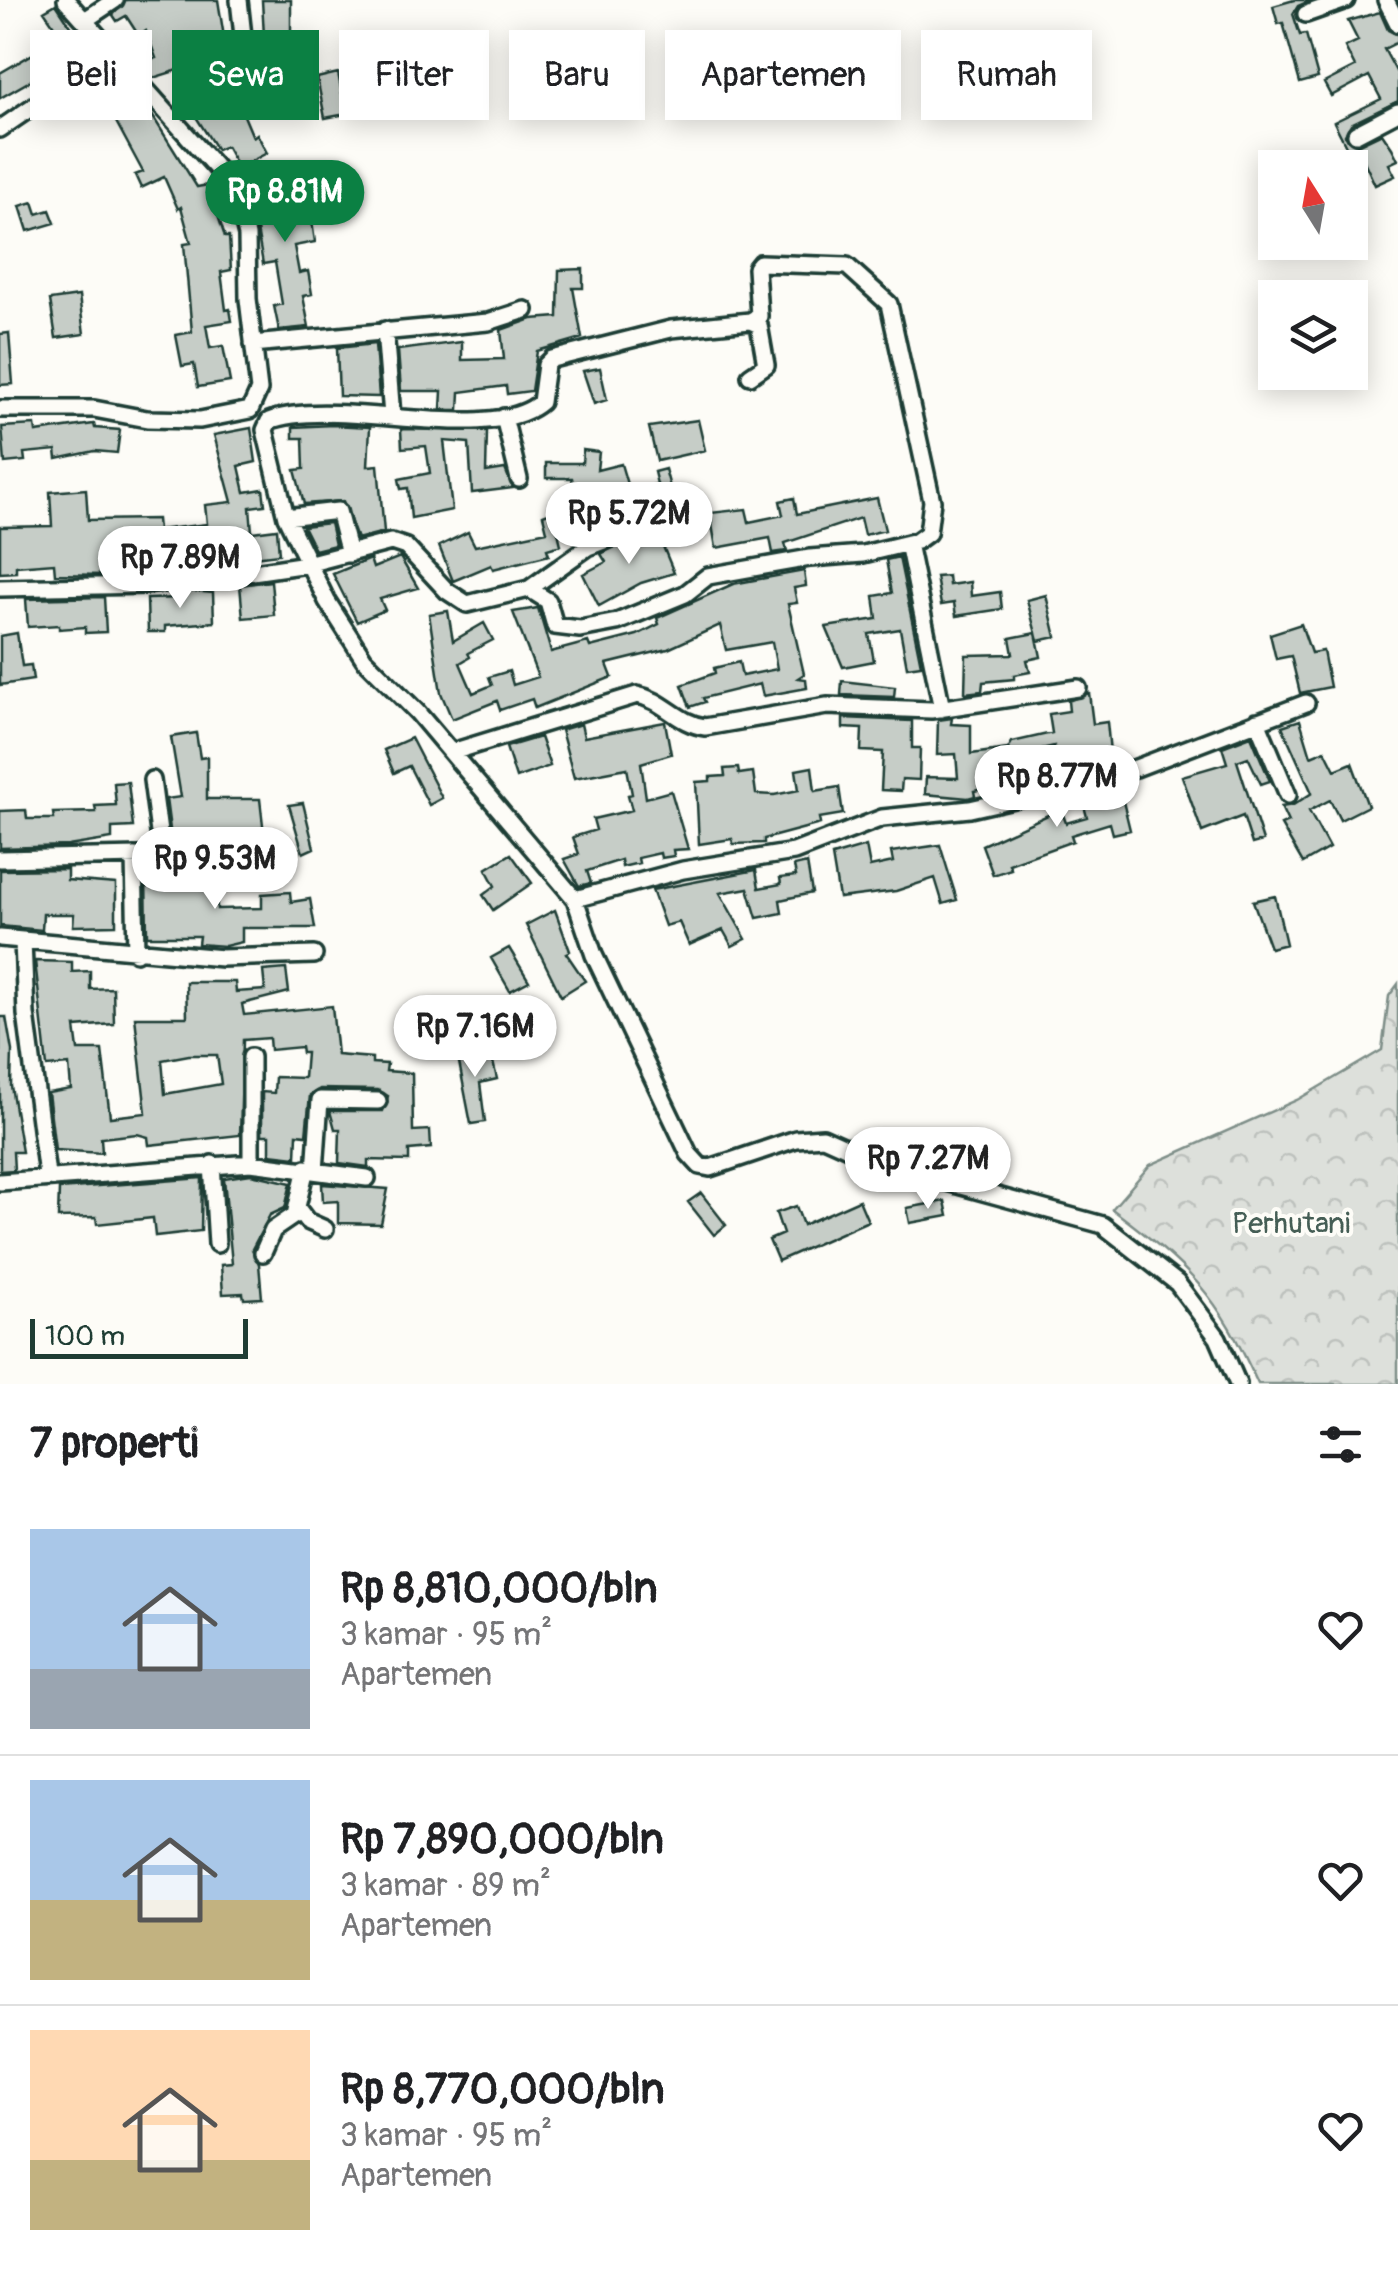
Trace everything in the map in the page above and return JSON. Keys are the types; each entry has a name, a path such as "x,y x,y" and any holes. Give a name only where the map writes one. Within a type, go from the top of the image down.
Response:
{"street":[{"path":"66,0 94,30"},
{"path":"84,20 115,0"},
{"path":"239,0 242,30"},
{"path":"1306,14 1346,0"},
{"path":"1386,0 1398,24"},
{"path":"0,409 94,409 147,419 200,420 236,414 257,404 248,236 236,190 152,94"},
{"path":"0,129 30,108"},
{"path":"1356,134 1398,112"},
{"path":"529,588 548,600 556,626 580,630 646,613 685,594 708,576 908,543 928,533 932,502 889,304 847,266 760,263 756,268 759,316 750,321 672,329 552,359 546,366 541,402 504,417 269,421 265,430 286,517 307,564 364,659 452,752 575,899 622,1017 689,1154 700,1166 710,1168 796,1139 823,1137 888,1166 1103,1225 1177,1283 1218,1338 1238,1384"},
{"path":"254,344 488,322 525,310"},
{"path":"750,321 758,325 766,365 750,376"},
{"path":"385,330 392,416"},
{"path":"504,417 519,479"},
{"path":"608,496 616,521 615,537"},
{"path":"286,517 338,510 349,554"},
{"path":"0,588 145,586 307,564 391,542 402,544 447,591 467,604 499,600 529,588 588,547 615,537 638,520 668,511"},
{"path":"908,543 942,709"},
{"path":"452,752 637,695 663,705 688,725 705,727 827,706 942,709 1078,688"},
{"path":"575,899 683,870 794,852 882,818 970,809 1080,784 1136,768 1306,704"},
{"path":"1257,721 1288,795"},
{"path":"152,780 162,855"},
{"path":"0,859 275,853"},
{"path":"134,856 136,953"},
{"path":"0,938 222,958 314,955"},
{"path":"24,942 26,1014 47,1176"},
{"path":"251,1058 251,1162"},
{"path":"263,1252 273,1230 298,1209 310,1170 320,1100 378,1101"},
{"path":"0,1182 251,1162 367,1178"},
{"path":"212,1164 217,1244"},
{"path":"298,1209 306,1221 325,1229"}],"green space":[{"name":"Perhutani","path":"1398,984 1398,1384 1258,1384 1229,1327 1199,1285 1162,1248 1112,1209 1150,1165 1297,1100 1382,1050 1389,996"}],"building":[{"path":"126,0 218,0 223,30 172,30 172,72 153,78 152,59 156,58 152,30 135,30 126,16 117,21 113,15"},
{"path":"262,0 291,0 291,30 264,30"},
{"path":"1312,0 1298,6 1293,14 1300,35 1306,34 1318,78 1300,83 1283,23 1278,24 1273,6"},
{"path":"56,4 73,30 57,30 44,11"},
{"path":"1380,12 1388,30 1398,35 1398,42 1384,49 1398,75 1398,101 1351,124 1345,135 1357,145 1382,133 1392,148 1398,160 1389,164 1395,176 1375,185 1368,170 1368,150 1342,150 1347,148 1334,122 1381,99 1369,76 1331,96 1324,83 1355,67 1345,47 1358,41 1348,21"},
{"path":"30,56 30,81 0,98 0,73"},
{"path":"338,73 339,115 325,118 319,78"},
{"path":"152,115 197,187 208,185 225,237 229,237 231,270 221,272 226,310 230,309 232,321 206,325 210,348 223,346 230,382 198,387 194,364 182,366 176,335 192,332 184,244 191,243 181,207 178,209 164,177 141,188 135,175 143,172 115,120 152,120"},
{"path":"198,120 246,120 253,137 257,134 267,153 238,168 226,146 217,150"},
{"path":"284,172 288,196 308,194 315,242 294,246 299,273 308,271 312,294 303,296 309,327 279,330 274,306 282,304 275,262 263,264 253,207 260,206 255,177"},
{"path":"33,202 37,214 50,210 55,223 28,231 20,206"},
{"path":"583,269 583,288 573,288 582,338 537,351 531,391 507,394 506,386 460,392 459,410 450,410 441,409 442,391 401,391 398,350 462,342 462,360 504,359 501,330 532,319 558,317 559,270"},
{"path":"79,296 84,334 56,338 50,300"},
{"path":"9,333 13,384 0,385 0,334"},
{"path":"375,344 379,397 339,396 337,348"},
{"path":"600,368 607,400 594,404 583,371"},
{"path":"698,420 705,450 657,461 649,427"},
{"path":"94,424 95,428 120,430 117,453 95,451 57,459 56,450 24,453 25,461 5,463 2,427 35,425 36,432"},
{"path":"293,427 370,427 368,466 378,465 384,532 357,539 343,501 304,504 295,470 304,469 303,438 293,438"},
{"path":"251,428 256,462 239,466 245,492 263,489 265,505 250,507 252,532 277,529 279,554 212,562 211,556 138,564 138,557 112,559 113,571 103,575 55,574 54,563 16,566 16,572 0,573 0,527 52,526 50,492 86,489 88,520 157,519 158,530 207,524 205,505 232,502 214,435"},
{"path":"401,429 487,431 486,472 505,469 513,488 472,493 469,443 444,441 452,510 411,518 408,488 401,489 399,479 430,473 426,446 402,448"},
{"path":"583,450 599,452 597,470 621,464 629,491 657,484 654,472 665,469 673,498 622,513 616,489 604,485 596,497 602,528 558,532 561,545 547,549 549,555 493,569 491,565 453,581 439,546 468,532 475,546 547,531 543,515 577,502 572,478 546,478 546,463 582,463"},
{"path":"794,498 797,514 877,498 885,530 864,535 860,518 785,543 787,551 773,553 770,538 716,548 710,513 746,509 749,522 783,515 780,501"},
{"path":"330,523 335,545 315,550 303,526"},
{"path":"655,527 674,573 641,583 599,606 583,574 606,562 601,554"},
{"path":"400,557 418,588 380,599 385,610 357,622 333,574 370,559 373,568"},
{"path":"899,557 921,665 907,667 900,629 869,634 874,661 843,667 826,627 877,619 874,596 892,593 886,560"},
{"path":"804,571 806,586 794,588 797,603 788,604 804,674 798,678 806,679 807,688 763,696 760,684 703,698 705,702 690,707 682,685 715,673 714,668 739,662 742,676 777,669 772,642 726,650 720,625 668,649 607,664 612,677 535,708 532,699 500,710 497,701 452,719 441,693 429,614 448,611 453,641 484,623 493,640 468,653 470,657 460,663 473,693 492,685 489,677 509,671 513,685 538,677 513,612 538,608 551,652 588,642 590,647 637,635 659,624 657,618 733,584"},
{"path":"948,576 949,585 970,582 971,596 1000,592 1002,609 956,616 954,603 941,605 936,577"},
{"path":"271,581 274,615 243,618 240,585"},
{"path":"181,592 213,593 214,622 165,626 165,632 148,632 147,599 181,598"},
{"path":"1046,595 1056,637 1038,641 1027,600"},
{"path":"104,597 106,632 85,633 85,627 59,629 59,625 28,627 26,599"},
{"path":"1301,624 1311,653 1323,651 1330,687 1300,693 1291,656 1276,659 1270,634"},
{"path":"17,633 22,666 31,665 33,680 0,685 0,636"},
{"path":"1036,633 1041,657 1027,660 1030,672 1014,675 1014,679 983,682 982,691 965,693 966,655 1013,654 1010,638"},
{"path":"842,681 895,687 894,697 841,695"},
{"path":"1089,693 1093,724 1107,722 1111,762 1072,766 1073,774 1057,776 1054,746 1021,754 1027,780 974,791 975,796 968,798 925,794 926,777 958,778 956,754 937,755 938,720 952,718 951,724 971,725 971,754 1008,749 1012,742 1052,733 1049,714 1069,711 1068,701"},
{"path":"843,718 912,721 912,748 920,748 919,780 902,779 901,791 881,790 883,752 861,751 862,729 843,728"},
{"path":"1300,720 1311,756 1325,750 1335,770 1352,763 1368,806 1340,820 1330,800 1309,811 1329,848 1303,863 1281,825 1288,822 1281,807 1293,805 1312,793 1282,726"},
{"path":"665,722 671,754 641,763 646,798 671,791 688,849 673,850 674,856 661,858 660,853 638,858 639,863 622,867 621,860 587,871 591,883 579,886 564,859 579,854 573,837 596,830 593,819 632,810 628,795 632,794 627,768 574,778 561,730 581,724 584,737"},
{"path":"196,733 200,758 207,757 207,799 260,799 264,834 238,838 238,843 214,843 213,838 190,841 189,834 171,837 166,799 181,797 171,737"},
{"path":"1251,736 1270,781 1261,784 1248,757 1237,761 1263,841 1252,844 1243,816 1202,832 1182,776 1227,763 1222,747"},
{"path":"540,737 550,766 516,778 506,747"},
{"path":"411,738 442,798 429,805 409,766 394,773 384,750"},
{"path":"812,767 815,791 839,787 843,814 819,818 820,824 764,839 764,843 733,844 732,839 699,844 696,782 725,776 724,769 738,768 739,774 753,772 756,794 774,795 799,790 796,770"},
{"path":"128,782 133,827 112,828 112,839 68,846 0,848 0,811 26,810 27,819 54,819 53,813 96,812 95,806 116,805 114,783"},
{"path":"1119,785 1130,830 1113,834 1110,823 1071,835 1073,841 1009,864 1011,869 993,875 982,845 1061,809 1066,823 1087,817 1081,795"},
{"path":"303,803 314,848 303,853 289,805"},
{"path":"940,845 957,900 943,904 935,878 896,891 839,898 832,856 866,846 870,867 893,862 891,852"},
{"path":"511,854 532,883 493,910 483,895 495,886 486,869"},
{"path":"807,863 812,893 780,900 782,913 757,918 748,888 720,893 746,939 732,946 723,930 689,945 679,922 665,926 652,890 756,870 759,888 781,884 780,878 796,876 794,866"},
{"path":"67,869 67,880 116,884 116,925 73,926 74,914 43,914 42,930 0,926 0,870"},
{"path":"146,873 162,873 162,879 216,881 217,909 262,908 262,894 290,892 291,902 310,899 315,928 242,928 242,942 225,946 198,944 199,936 147,936"},
{"path":"1275,896 1286,944 1270,948 1253,901"},
{"path":"555,910 570,951 566,953 585,981 561,996 526,925"},
{"path":"509,948 529,981 510,991 491,958"},
{"path":"35,961 72,962 72,972 90,971 90,989 113,988 114,1024 75,1027 78,1050 102,1050 110,1117 146,1113 135,1017 187,1017 186,982 235,982 236,992 265,990 263,971 286,969 289,992 242,1004 244,1015 332,1006 337,1055 372,1058 372,1063 387,1064 386,1071 412,1073 413,1131 430,1130 431,1148 409,1150 409,1161 368,1160 368,1167 339,1163 340,1129 335,1129 330,1111 383,1111 388,1096 378,1090 320,1089 310,1095 306,1135 297,1134 296,1157 270,1154 270,1135 262,1135 262,1092 274,1093 275,1077 304,1078 306,1053 302,1053 301,1047 270,1050 269,1038 243,1040 240,1135 149,1145 148,1137 137,1134 101,1138 102,1153 55,1150 48,1093 71,1089 69,1065 47,1067","holes":["217,1055 221,1084 165,1094 162,1060"]},
{"path":"0,1017 6,1017 12,1051 11,1086 22,1152 13,1152 14,1170 0,1171"},
{"path":"472,1046 473,1058 491,1053 497,1079 480,1083 485,1122 471,1124 456,1047"},
{"path":"251,1174 291,1183 285,1208 270,1215 252,1249 259,1264 262,1298 244,1299 243,1293 223,1294 221,1265 232,1264 224,1178"},
{"path":"202,1178 201,1231 155,1236 153,1218 97,1224 96,1217 58,1218 59,1189"},
{"path":"322,1184 388,1189 381,1224 338,1223 338,1201 323,1202"},
{"path":"701,1193 726,1225 714,1235 688,1202"},
{"path":"859,1200 868,1221 778,1261 769,1240 783,1234 776,1213 796,1206 803,1225"},
{"path":"945,1201 948,1216 910,1223 907,1208"}]}
